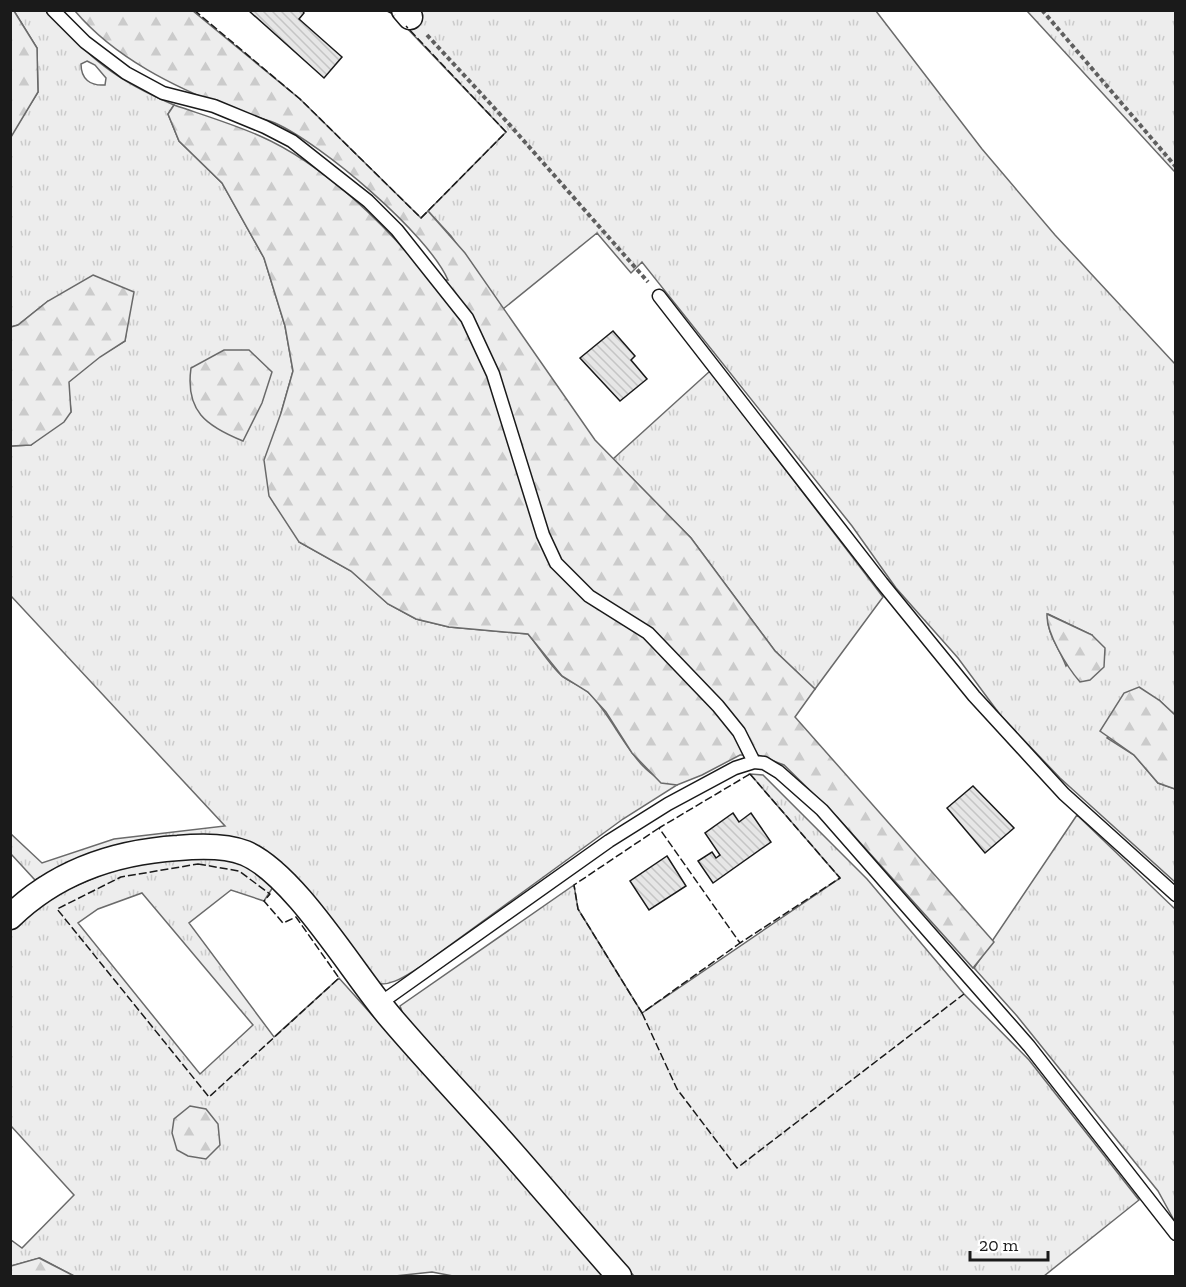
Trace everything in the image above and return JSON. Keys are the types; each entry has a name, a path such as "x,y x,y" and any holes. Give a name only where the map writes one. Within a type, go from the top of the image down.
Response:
{"street":[{"path":"10,917 32,896 63,878 118,856 187,847 231,849 255,858 276,875 318,922 379,1004 619,1276"}],"lane":[{"path":"53,10 105,60 133,77 163,93 214,106 292,141 360,195 397,230 467,318 493,374 543,535 556,563 589,596 648,633 718,706 739,732 754,762"},
{"path":"659,296 882,583 974,696 1052,782 1176,896"},
{"path":"379,1004 609,841 735,768 754,762 764,763 779,772 822,810 1029,1046 1176,1234"}],"path":[{"path":"1042,10 1176,166"},
{"path":"407,14 509,124 659,296"}],"green space":[{"path":"411,10 876,11 982,149 1055,235 1175,364 1175,715 1159,700 1107,738 1134,755 1158,783 1175,789 1175,882 1060,778 1001,716 958,658 896,588 852,526 642,262 631,273 597,233 503,309 451,236 428,211 506,132 404,25","holes":["1048,614 1092,635 1066,666 1051,633"]},
{"path":"10,11 14,11 37,48 38,92 11,137"},
{"path":"14,11 47,11 90,55 104,66 135,86 174,105 168,114 179,141 222,183 264,258 285,326 293,371 281,413 299,542 351,571 388,604 416,619 449,627 528,634 558,673 590,694 638,761 662,781 677,785 623,819 420,967 393,982 375,983 220,838 49,873 35,880 11,854 11,834 42,863 114,839 225,826 11,596 11,446 31,445 71,412 68,382 100,356 125,341 127,326 48,301 18,325 11,327 10,137 38,92 37,48","holes":["87,61 95,65 106,78 105,85 91,83 85,78 81,64"]},
{"path":"75,11 193,11 300,99 421,218 428,211 465,253 595,440 691,538 775,651 815,689 795,717 994,942 973,968 838,818 784,765 758,755 740,755 677,785 661,783 632,753 606,712 588,692 562,676 528,634 449,627 416,619 388,604 351,571 299,542 269,496 264,460 293,371 285,326 264,258 222,183 179,141 168,114 174,105 260,136 284,148 308,163 353,198 413,259 430,280 448,280 437,261 397,216 372,192 319,150 275,123 236,111 167,81 108,43"},
{"path":"1027,11 1175,11 1175,172 1173,170"},
{"path":"93,275 134,292 125,341 100,357 69,382 71,412 64,422 31,445 11,446 11,327 18,325 48,301"},
{"path":"224,350 249,350 272,372 262,403 243,441 209,423 195,406 191,395 191,368"},
{"path":"710,371 883,597 815,689 775,651 691,538 613,459"},
{"path":"1047,614 1092,635 1105,648 1104,667 1090,680 1080,682 1069,668 1050,631"},
{"path":"1139,687 1159,700 1175,715 1175,789 1158,783 1134,755 1100,731 1124,693"},
{"path":"750,774 763,775 867,879 964,994 1029,1060 1139,1200 1044,1276 634,1276 404,1017 400,1006 574,885 578,909 642,1013 840,878"},
{"path":"1077,815 1175,909 1175,1222 1158,1191 1017,1016 974,968"},
{"path":"157,858 229,858 253,867 275,884 264,901 231,890 189,923 274,1037 339,978 605,1276 453,1276 432,1272 395,1276 74,1276 40,1258 11,1266 11,1240 22,1248 74,1195 11,1126 10,931 47,898 125,865","holes":["142,893 253,1025 200,1074 78,923 98,909"]},
{"path":"190,1106 206,1109 218,1124 220,1145 206,1159 188,1156 177,1150 172,1133 174,1119"},
{"path":"39,1258 74,1276 11,1276 11,1266"}],"building":[{"path":"248,10 302,10 304,13 299,19 342,57 324,78"},
{"path":"613,331 635,356 631,360 647,379 620,401 580,358"},
{"path":"973,786 1014,828 985,853 947,808"},
{"path":"733,813 739,822 751,813 771,842 713,883 698,861 712,852 716,858 720,855 705,833"},
{"path":"667,856 686,886 649,910 630,881"}],"fence":[{"path":"194,10 300,99 421,218 506,132 406,26"},
{"path":"385,10 395,15"},
{"path":"750,774 840,878 740,943 659,828 750,774"},
{"path":"659,828 574,885 578,909 642,1013 740,943"},
{"path":"198,864 239,871 270,894 264,901 283,923 296,917 339,978 209,1097 57,909 121,877 198,864"},
{"path":"642,1013 677,1089 737,1168 964,994"}]}
